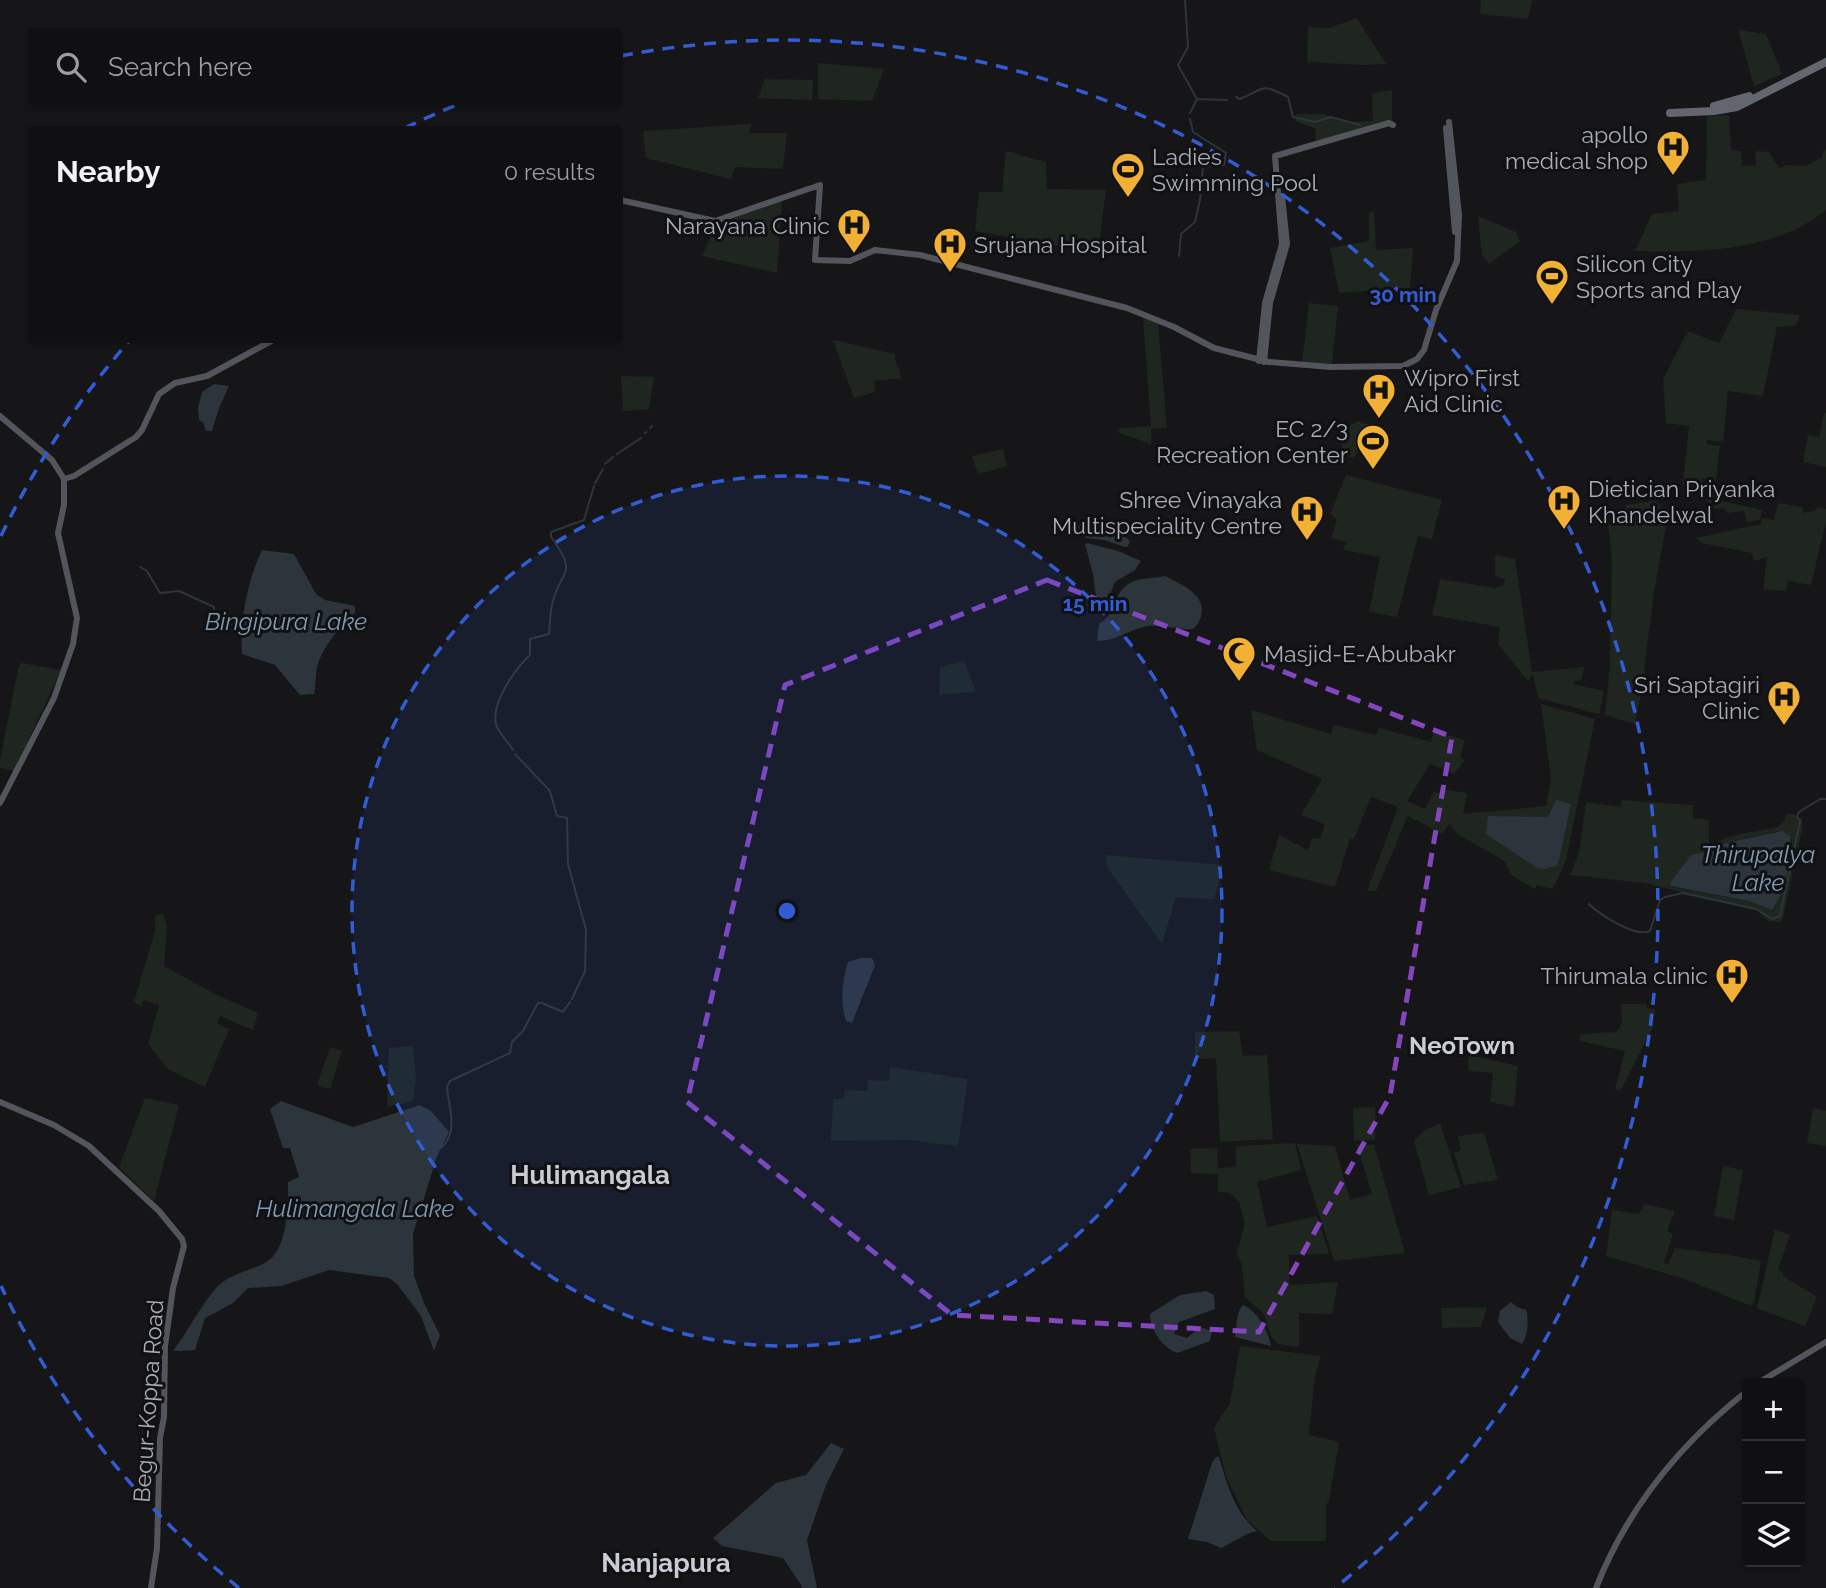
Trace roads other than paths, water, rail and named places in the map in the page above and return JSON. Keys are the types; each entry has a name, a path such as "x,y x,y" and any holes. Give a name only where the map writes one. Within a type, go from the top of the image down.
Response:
{"highway":[{"path":"1826,61 1737,107 1714,111 1670,112 1713,107 1767,90 1826,61"}],"main road":[{"path":"623,201 715,220 820,185 815,260 850,261 874,250 920,255 1143,313 1216,352 1300,365 1401,366 1417,359 1424,351 1436,310 1441,293 1453,260 1455,216 1447,122 1460,215 1459,244 1457,261 1436,310"},
{"path":"1389,123 1394,125 1278,159 1287,244 1270,304 1261,361 1265,303 1282,244 1275,156 1389,123"},
{"path":"64,479 136,436 142,430 159,394 175,383 183,379 207,376 268,343"},
{"path":"0,416 52,460 64,479 64,505 58,533 77,618 74,644 42,723 0,803"},
{"name":"Begur-Koppa Road","path":"0,1102 54,1125 89,1146 159,1211 183,1240 164,1346 164,1417 160,1438 158,1537 152,1588"},
{"path":"1767,1378 1826,1344"},
{"path":"1771,1378 1826,1344"},
{"path":"1598,1588 1619,1539 1646,1496 1676,1457 1714,1419 1742,1397"}],"water":[{"path":"214,384 229,386 212,431 206,431 203,422 199,420 198,408 202,392"},
{"path":"1104,517 1130,541 1128,546 1086,538 1078,528 1079,525"},
{"path":"1085,544 1118,551 1141,561 1135,570 1115,582 1103,613 1100,614"},
{"name":"Bingipura Lake","path":"262,550 294,554 316,594 325,600 355,606 355,613 323,652 316,670 314,694 300,695 275,665 242,654 246,601"},
{"path":"1165,576 1185,586 1200,602 1201,616 1195,627 1188,629 1149,626 1097,641 1099,624 1109,615 1124,587 1138,580"},
{"path":"1556,800 1571,804 1556,866 1537,868 1486,834 1488,816 1548,817"},
{"name":"Thirupalya Lake","path":"1782,831 1790,836 1790,855 1784,884 1772,910 1749,901 1671,886 1670,883 1691,855 1715,850 1721,844"},
{"path":"872,958 875,965 852,1023 846,1021 844,1014 843,984 848,962"},
{"name":"Hulimangala Lake","path":"281,1101 353,1127 420,1105 431,1111 449,1132 437,1156 413,1234 414,1276 440,1335 434,1351 421,1316 397,1284 389,1278 329,1270 281,1286 248,1288 233,1303 205,1318 195,1350 173,1351 221,1283 265,1263 278,1249 285,1227 288,1182 299,1177 290,1148 283,1148 270,1109"},
{"path":"1206,1291 1214,1295 1215,1309 1179,1322 1174,1334 1187,1338 1200,1327 1212,1331 1210,1341 1177,1353 1162,1342 1155,1332 1150,1314 1180,1295"},
{"path":"1511,1302 1526,1310 1526,1337 1522,1344 1510,1338 1498,1322 1500,1311"},
{"path":"1243,1305 1262,1322 1271,1346 1235,1337 1238,1315"},
{"path":"831,1443 844,1449 826,1485 807,1540 817,1588 803,1588 783,1558 722,1546 713,1538 776,1483 806,1475"},
{"path":"1216,1457 1219,1457 1237,1507 1257,1531 1221,1548 1207,1542 1188,1539"}],"waterway":[{"path":"1185,0 1188,47 1178,65 1197,99 1227,100"},
{"path":"1236,97 1240,99 1268,88 1288,97 1293,117 1315,122 1331,117 1360,125"},
{"path":"1190,113 1197,99"},
{"path":"1179,256 1181,234 1195,222 1203,167 1224,165 1226,153 1193,132 1190,119"},
{"path":"617,454 641,438"},
{"path":"605,464 613,457"},
{"path":"595,483 603,469"},
{"path":"513,750 497,727 496,709 511,678 530,655 530,639 549,634 552,605 566,566 551,532 584,520 594,486"},
{"path":"140,567 147,571 160,593 179,591 214,607 215,619 220,623 242,626"},
{"path":"515,754 550,791 557,816 567,818 568,864 586,930 585,971 572,999"},
{"path":"1589,904 1618,924 1644,932 1650,931 1660,900 1683,893 1756,909 1772,919 1780,916 1800,821 1797,817 1799,812 1820,799 1826,799"},
{"path":"441,1148 447,1142 451,1128 447,1087 450,1081 510,1053 512,1042 523,1031 538,1003 563,1012 570,1002"}],"place":[{"name":"apollo medical shop","path":"1673,177"},
{"name":"Ladies Swimming Pool","path":"1128,199"},
{"name":"Narayana Clinic","path":"854,255"},
{"name":"Srujana Hospital","path":"950,274"},
{"name":"Silicon City Sports and Play","path":"1552,306"},
{"name":"Wipro First Aid Clinic","path":"1379,420"},
{"name":"EC 2/3 Recreation Center","path":"1373,471"},
{"name":"Dietician Priyanka Khandelwal","path":"1564,531"},
{"name":"Shree Vinayaka Multispeciality Centre","path":"1307,542"},
{"name":"Masjid-E-Abubakr","path":"1239,683"},
{"name":"Sri Saptagiri Clinic","path":"1784,727"},
{"name":"Thirumala clinic","path":"1732,1005"}],"district":[{"name":"NeoTown","path":"1462,1045"},
{"name":"Hulimangala","path":"590,1175"},
{"name":"Nanjapura","path":"666,1563"}]}
